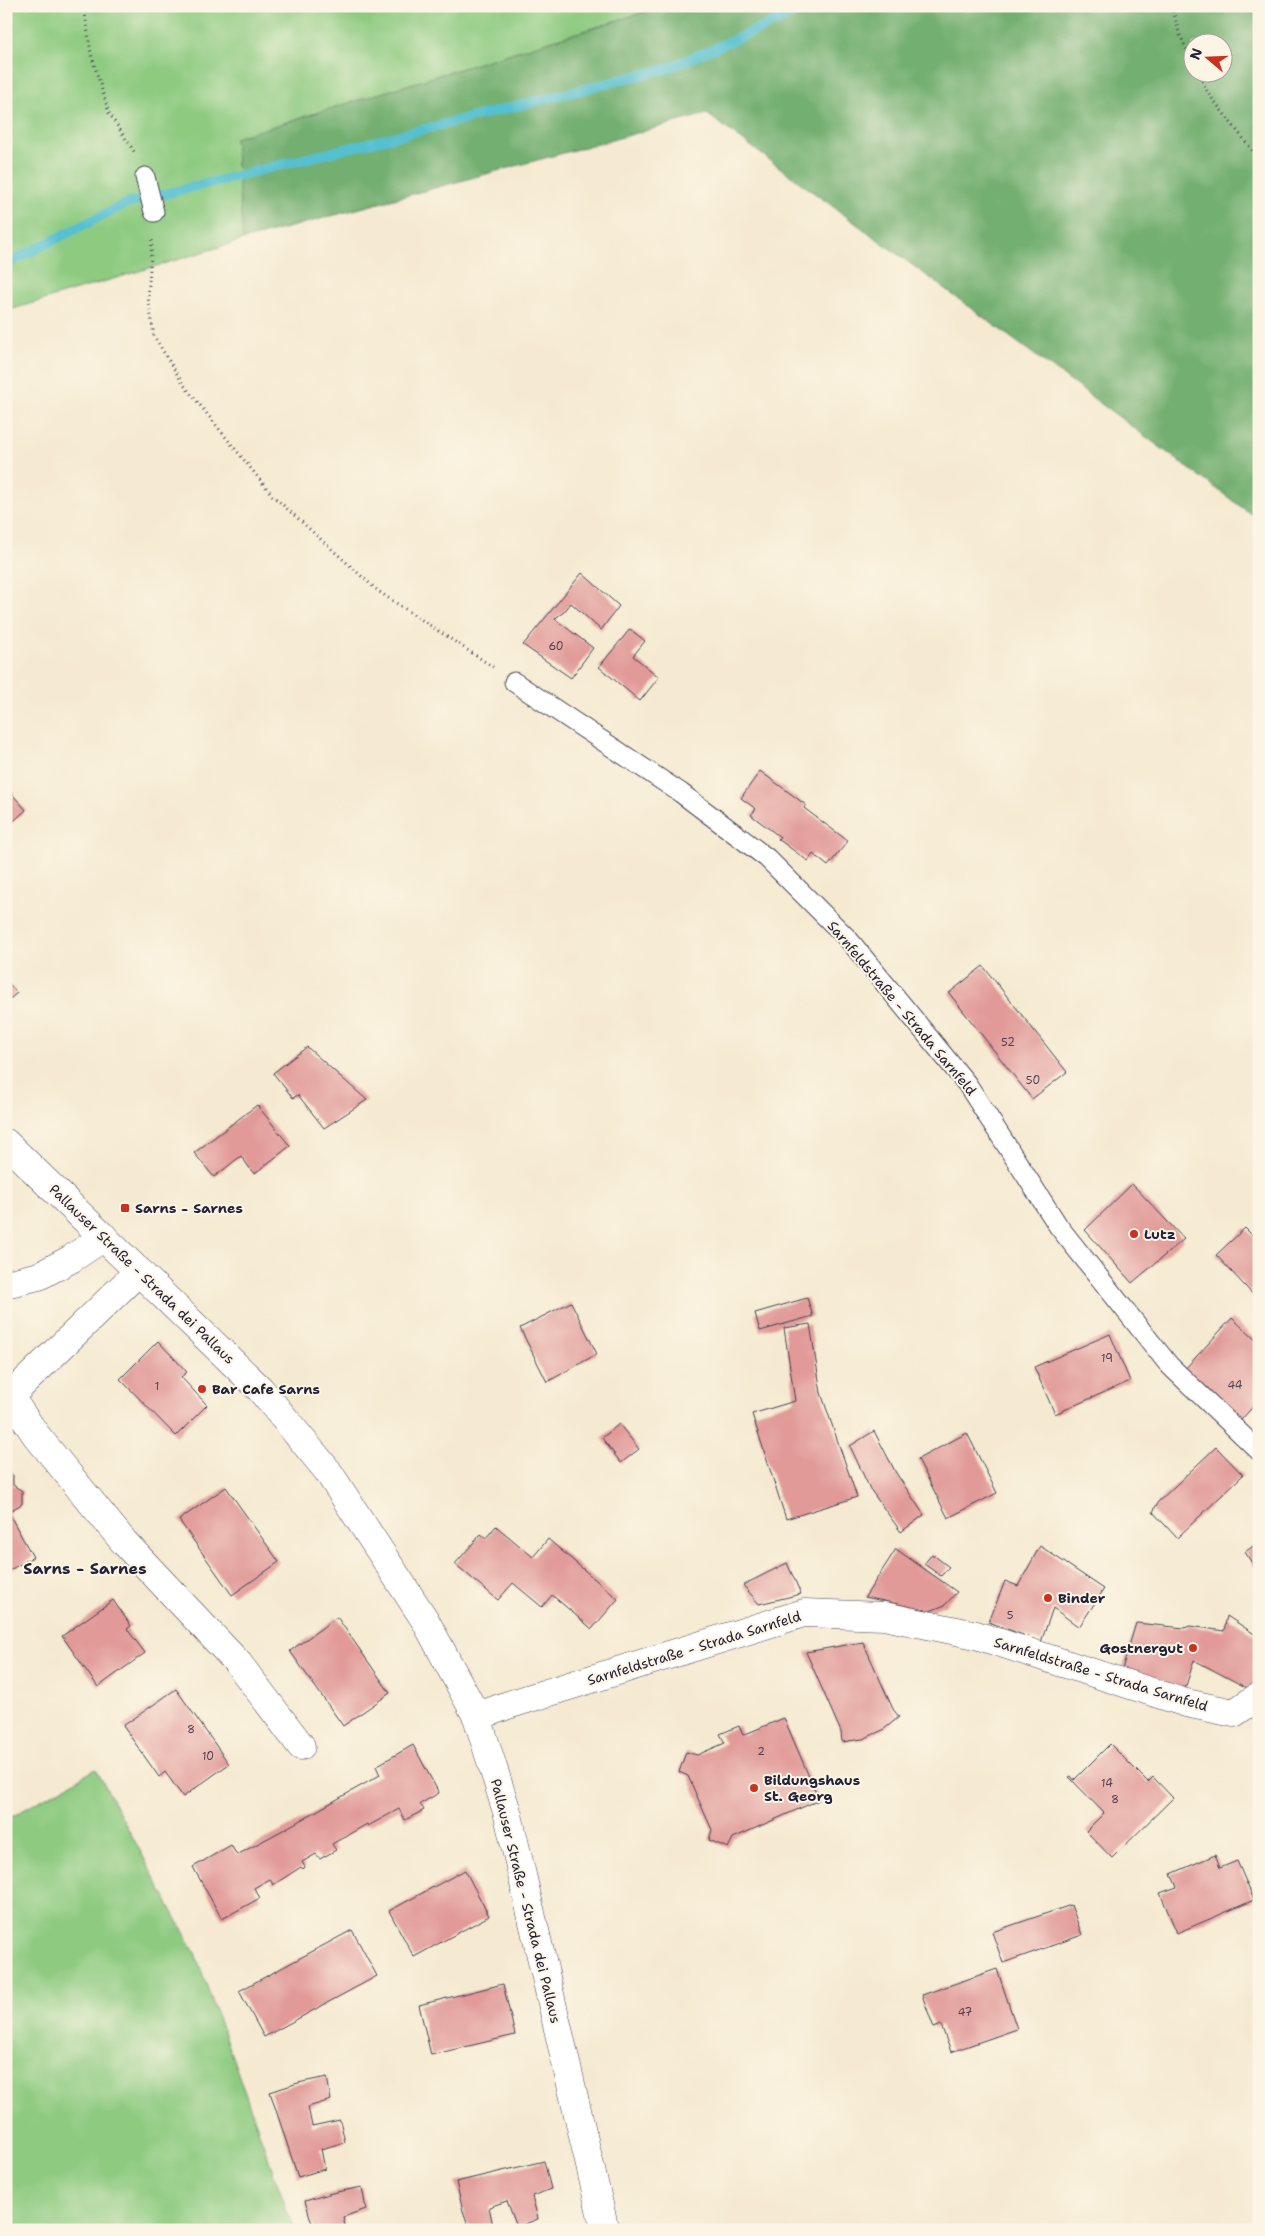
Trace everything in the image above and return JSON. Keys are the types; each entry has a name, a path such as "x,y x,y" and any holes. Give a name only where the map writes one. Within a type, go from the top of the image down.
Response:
{"street":[{"name":"Pallauser Straße - Strada dei Pallaus","path":"6,1143 260,1388 326,1470 425,1620 477,1717 508,1815 605,2230"},
{"path":"6,1284 39,1276 71,1259 104,1237"},
{"path":"139,1271 8,1399 124,1542 238,1662 301,1746"},
{"name":"Sarnfeldstraße - Strada Sarnfeld","path":"477,1717 505,1706 804,1613 884,1616 976,1635 1186,1703 1234,1713 1259,1696"}],"lane":[{"path":"145,177 154,212"},
{"name":"Sarnfeldstraße - Strada Sarnfeld","path":"514,682 681,793 767,858 849,940 967,1084 1060,1227 1169,1365 1259,1450"}],"path":[{"path":"84,6 91,54 109,113 138,158 145,177"},
{"path":"1172,6 1182,39"},
{"path":"1203,82 1208,93 1259,160"},
{"path":"154,212 148,297 154,336 183,384 273,496 371,585 514,682"}],"green space":[{"path":"6,6 664,6 235,138 243,240 6,311"},
{"path":"664,6 1259,6 1259,520 707,114 243,240 235,138"},
{"path":"96,1769 195,1953 294,2230 6,2230 6,1820"}],"building":[{"path":"582,573 619,606 601,630 571,603 555,619 593,648 571,678 523,645"},
{"path":"630,629 645,641 633,656 659,677 640,701 599,667"},
{"path":"760,771 806,805 804,808 848,841 828,866 813,854 808,861 778,839 780,837 751,815 756,809 741,798"},
{"path":"6,787 26,810 6,828"},
{"path":"983,966 1067,1072 1032,1099 949,993"},
{"path":"6,981 17,993 6,1002"},
{"path":"307,1047 367,1100 324,1128 298,1095 293,1098 273,1073"},
{"path":"257,1105 290,1146 254,1174 241,1156 214,1177 194,1153"},
{"name":"Lutz","path":"1132,1184 1184,1239 1132,1283 1085,1230"},
{"path":"1245,1228 1259,1242 1259,1301 1216,1255"},
{"path":"807,1298 813,1316 760,1331 755,1313"},
{"path":"571,1302 597,1354 547,1382 520,1328"},
{"path":"1232,1318 1259,1343 1259,1400 1240,1421 1184,1370"},
{"path":"810,1324 821,1393 857,1497 786,1519 752,1414 795,1401 784,1328"},
{"path":"1110,1334 1130,1381 1055,1414 1034,1367"},
{"path":"158,1341 187,1372 181,1377 207,1405 176,1436 120,1379"},
{"path":"619,1424 639,1449 621,1463 602,1438"},
{"path":"874,1431 896,1473 924,1515 901,1532 870,1489 850,1446"},
{"path":"967,1433 997,1493 948,1518 918,1459"},
{"path":"1216,1447 1243,1475 1177,1538 1153,1512 1158,1502"},
{"path":"6,1470 13,1475 13,1485 22,1491 22,1504 8,1512 33,1557 6,1572"},
{"path":"226,1487 279,1562 232,1595 179,1520"},
{"path":"496,1526 533,1557 548,1539 618,1599 592,1629 552,1595 542,1607 513,1583 498,1600 455,1564 481,1534 486,1538"},
{"path":"1259,1542 1259,1574 1245,1552"},
{"name":"Binder","path":"1040,1546 1104,1589 1079,1627 1053,1608 1041,1642 989,1622 1005,1581 1018,1586"},
{"path":"896,1549 957,1592 945,1605 930,1611 865,1597"},
{"path":"932,1554 949,1567 941,1576 924,1564"},
{"path":"787,1563 801,1594 759,1604 743,1585"},
{"path":"113,1600 131,1626 127,1629 145,1653 98,1687 62,1636"},
{"name":"Gostnergut","path":"1227,1616 1259,1637 1259,1676 1253,1691 1194,1660 1185,1689 1122,1669 1136,1623 1184,1628 1190,1626 1224,1631"},
{"path":"337,1617 390,1693 343,1726 290,1651"},
{"path":"863,1642 893,1709 899,1717 883,1730 863,1739 842,1742 841,1732 806,1652"},
{"path":"176,1689 229,1764 183,1797 165,1772 159,1777 123,1726"},
{"name":"Bildungshaus St. Georg","path":"784,1718 819,1800 733,1838 728,1848 709,1840 712,1830 688,1776 679,1772 686,1752 697,1755 725,1743 720,1734 739,1726 743,1735"},
{"path":"1110,1744 1148,1782 1153,1777 1173,1798 1112,1858 1086,1831 1104,1813 1069,1777 1071,1776 1074,1780"},
{"path":"413,1745 439,1793 420,1804 424,1810 405,1820 399,1809 368,1826 367,1824 332,1844 336,1850 320,1859 316,1854 302,1862 305,1867 303,1869 301,1867 273,1885 270,1879 254,1888 260,1898 222,1919 193,1867 231,1845 237,1855 283,1830 380,1775 376,1766"},
{"path":"1215,1855 1220,1868 1237,1861 1254,1900 1177,1933 1160,1893 1177,1887 1171,1874"},
{"path":"465,1870 489,1916 414,1957 389,1911"},
{"path":"1071,1905 1082,1935 1003,1963 992,1932"},
{"path":"352,1930 377,1976 264,2037 239,1991"},
{"path":"997,1969 1017,2029 951,2052 941,2025 934,2028 922,1995"},
{"path":"503,1984 515,2035 431,2055 419,2005"},
{"path":"327,2077 331,2100 308,2107 312,2126 340,2120 345,2142 321,2149 325,2169 298,2177 270,2092 298,2083"},
{"path":"544,2161 551,2189 532,2196 538,2219 517,2227 507,2201 489,2207 494,2230 470,2230 456,2182"},
{"path":"362,2187 366,2209 343,2217 346,2230 314,2230 305,2201"}],"waterway":[{"path":"6,264 125,204 668,68 812,6"}],"place":[{"name":"Sarns - Sarnes","path":"125,1208"},
{"name":"Lutz","path":"1134,1234"},
{"name":"Bar Cafe Sarns","path":"202,1389"},
{"name":"Binder","path":"1048,1598"},
{"name":"Gostnergut","path":"1193,1648"},
{"name":"Bildungshaus St. Georg","path":"754,1788"}],"district":[{"name":"Sarns - Sarnes","path":"85,1568"}]}
